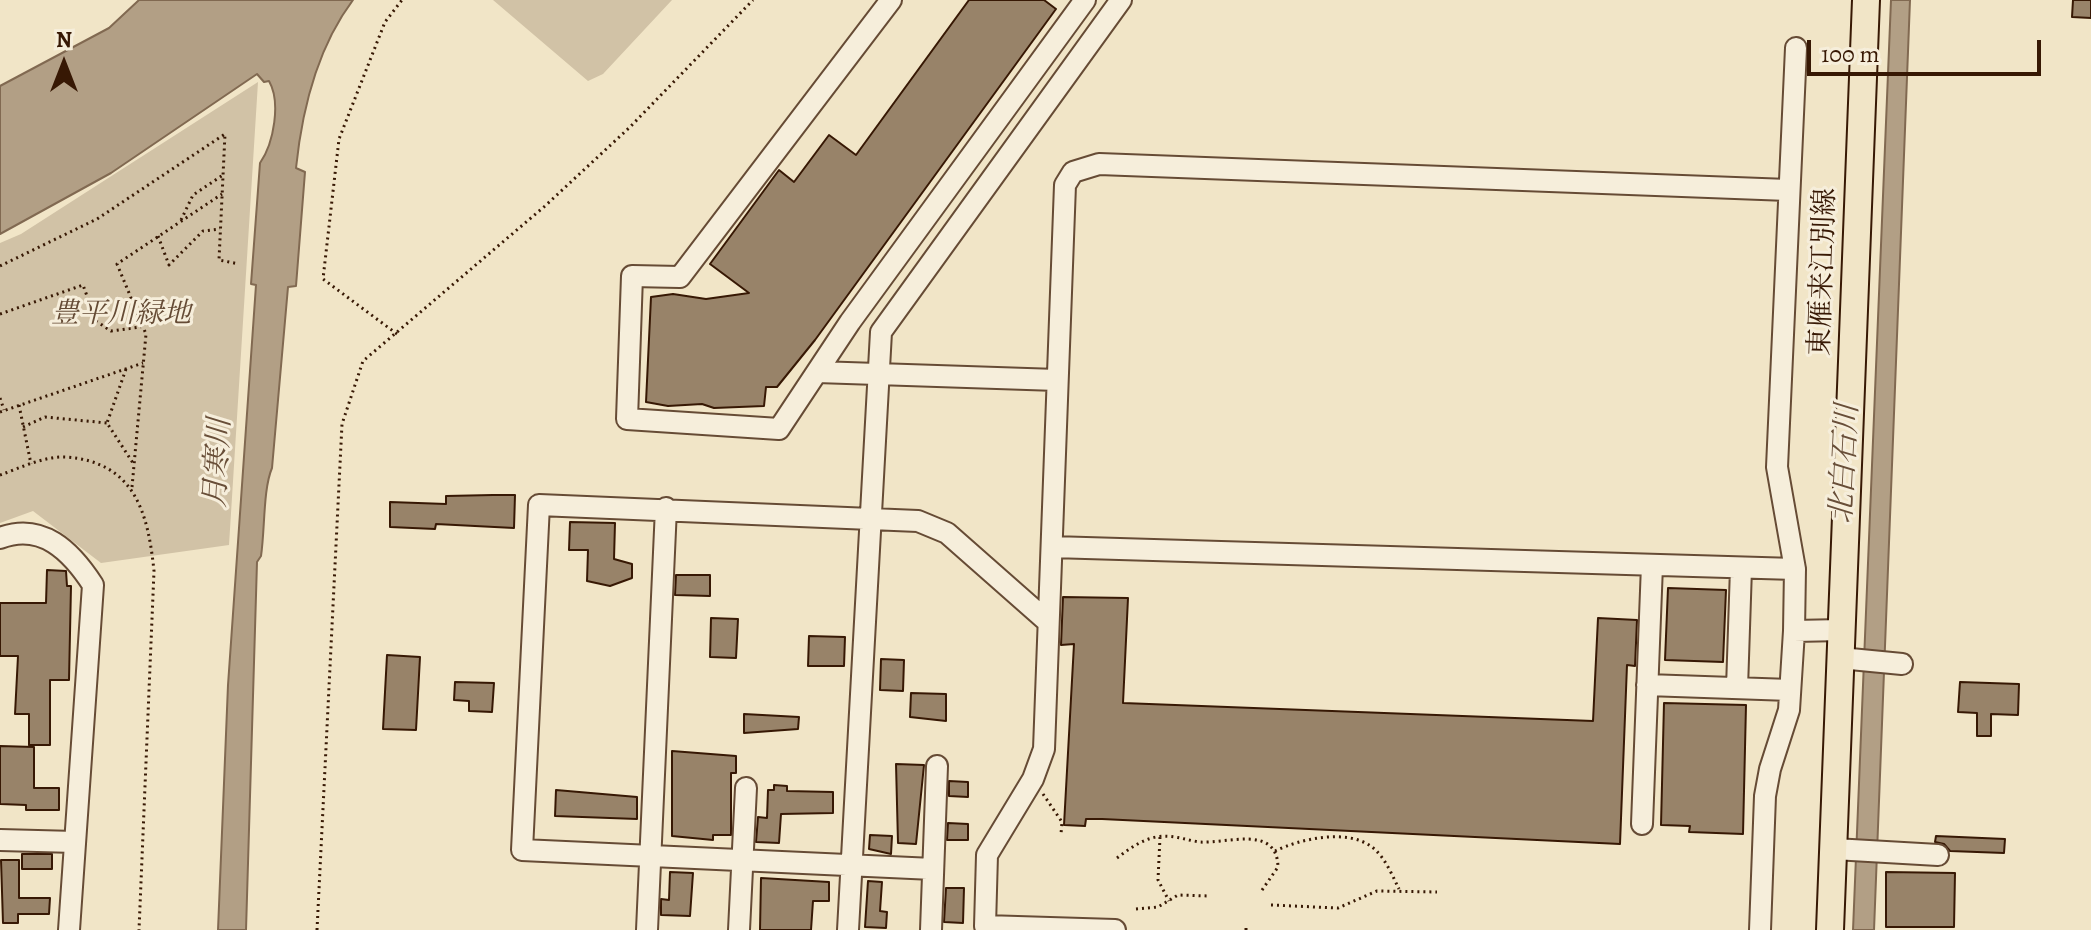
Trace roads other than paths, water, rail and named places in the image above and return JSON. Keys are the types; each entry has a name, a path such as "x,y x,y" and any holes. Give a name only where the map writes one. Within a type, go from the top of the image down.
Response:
{"main road":[{"name":"東雁来江別線","path":"1830,930 1839,849 1848,658 1842,630 1866,0"}],"street":[{"path":"891,0 680,277 632,276 627,419 779,429 1085,0"},
{"path":"848,930 881,332 1117,6 1095,0"},
{"path":"1760,930 1765,796 1789,710 1794,631 1795,569 1777,467 1796,48"},
{"path":"1115,930 985,926 987,855 1029,786 1044,749 1065,185 1081,167 1099,164 1788,190"},
{"path":"817,372 1057,380"},
{"path":"933,869 522,850 539,505 918,521 947,533 1048,622"},
{"path":"647,930 666,508"},
{"path":"0,538 17,532 37,532 79,563 93,585 69,930"},
{"path":"1052,547 1795,569"},
{"path":"1642,824 1652,565"},
{"path":"1737,688 1741,568"},
{"path":"1794,631 1842,630"},
{"path":"1848,658 1897,662"},
{"path":"1647,685 1790,690"},
{"path":"931,930 937,766"},
{"path":"739,930 746,788"},
{"path":"0,840 75,842"},
{"path":"1839,849 1938,855"}],"park label":[{"name":"豊平川緑地","path":"121,315"}],"water label":[{"name":"月寒川","path":"219,463"},
{"name":"北白石川","path":"1846,464"}]}
